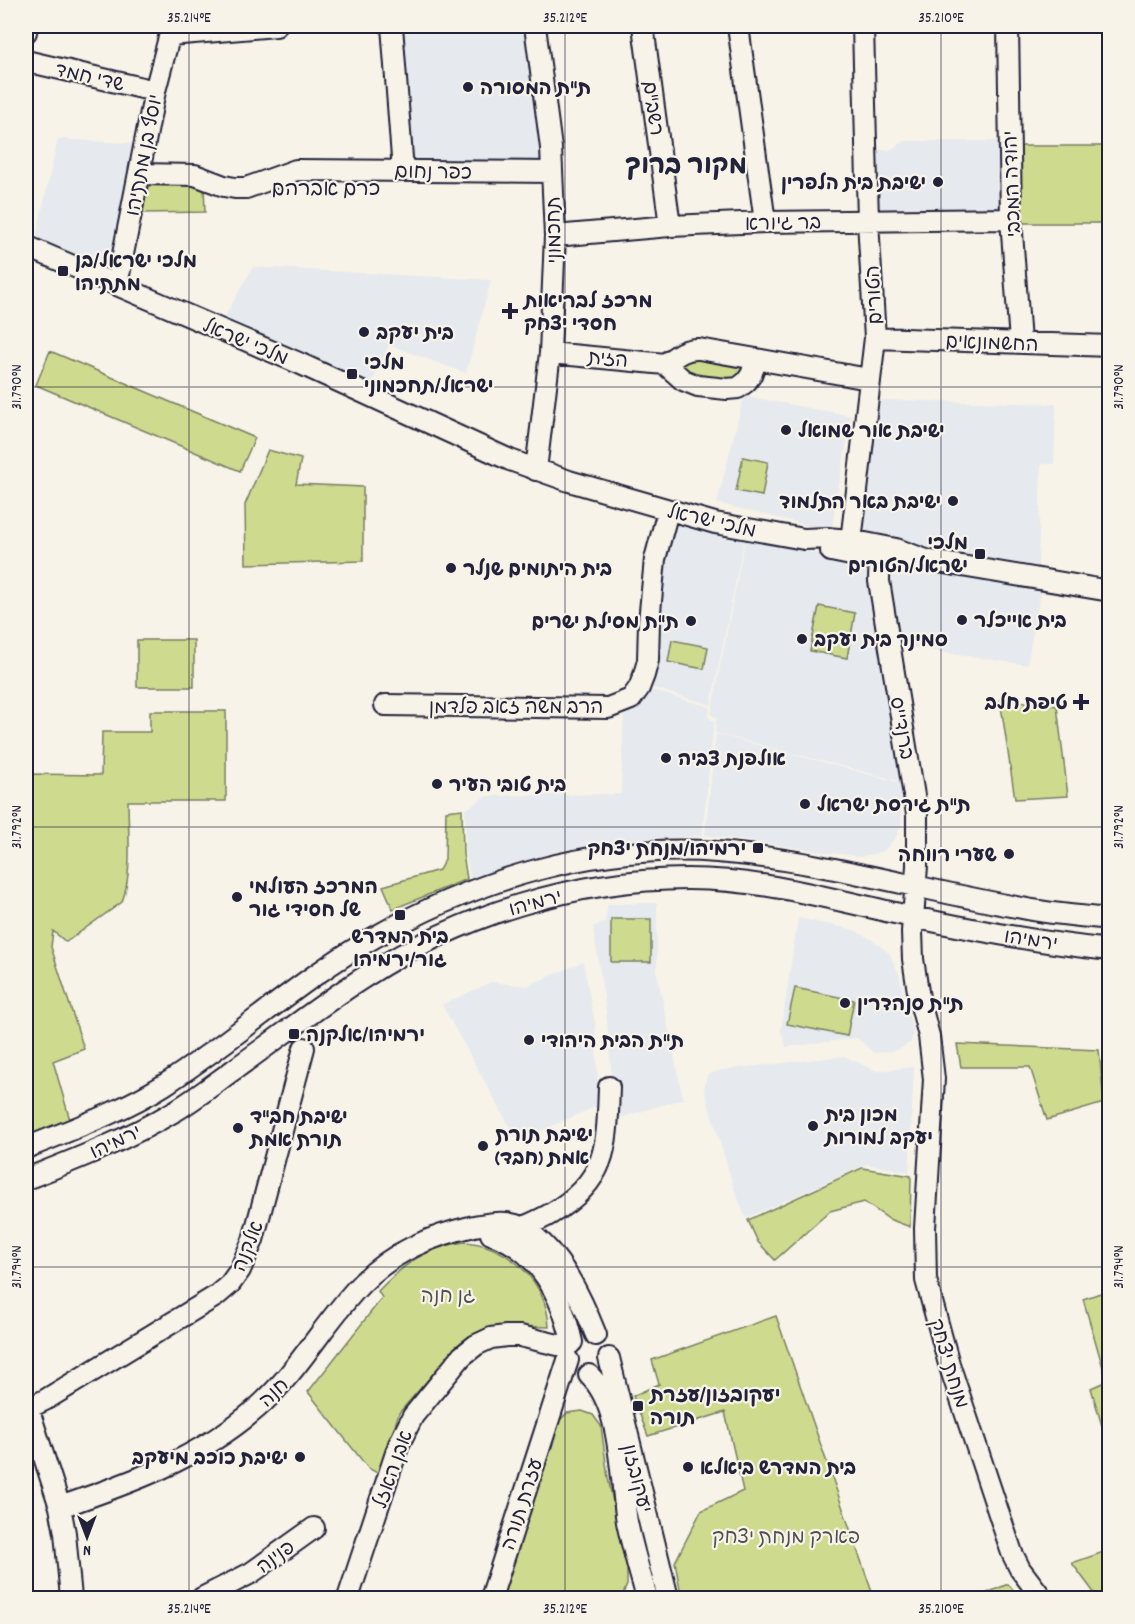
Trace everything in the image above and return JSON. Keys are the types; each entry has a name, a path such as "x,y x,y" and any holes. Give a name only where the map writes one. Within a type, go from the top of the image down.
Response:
{"street":[{"path":"26,32 27,26"},
{"path":"171,30 276,26"},
{"path":"392,26 403,171"},
{"name":"תחכמוני","path":"535,26 551,148 555,236 550,353 536,465"},
{"name":"רשב\"ם","path":"643,26 670,226"},
{"path":"738,26 765,222"},
{"name":"הטורים","path":"850,540 875,338 868,220 862,26"},
{"name":"יהודה המכבי","path":"1008,26 1011,219 1020,342"},
{"name":"יוסף בן מתתיהו","path":"117,285 155,92 171,30"},
{"name":"שדי חמד","path":"26,61 155,92"},
{"name":"כפר נחום","path":"140,174 195,175 224,186 246,188 296,170 552,172"},
{"name":"בר גיורא","path":"555,236 670,226 765,222 1011,219"},
{"name":"מלכי ישראל","path":"26,246 301,364 466,438 536,465 583,477 621,495 668,511 715,523 804,539 850,540 888,555"},
{"name":"החשמונאים","path":"875,338 1110,346"},
{"path":"757,359 746,382 727,390 698,386 684,380 665,364 690,348 757,359 869,378"},
{"name":"הזית","path":"550,353 665,364"},
{"name":"הרב משה זאב פלדמן","path":"385,705 608,708 631,699 639,688 648,660 655,559 668,511"},
{"name":"מלכי ישראל","path":"804,539 831,551 926,560 1105,589"},
{"path":"831,551 843,549 850,540"},
{"name":"ברנדייס","path":"888,555 879,573 880,597 915,798 918,835 916,887 918,918"},
{"name":"ירמיהו","path":"26,1148 97,1119 162,1086 326,968 375,937 464,894 520,874 560,863 599,856 695,851 741,854 816,865 1023,909 1110,919"},
{"name":"ירמיהו","path":"26,1179 117,1142 175,1111 357,982 418,945 483,917 521,904 575,891 685,879 731,880 801,890 918,918 1029,940 1110,950"},
{"name":"מנחת יצחק","path":"918,918 924,977 942,1061 940,1093 933,1113 925,1228 926,1280 949,1364 1012,1553 1024,1575 1042,1599"},
{"name":"אלקנה","path":"27,1404 48,1398 193,1312 230,1284 247,1257 253,1240 304,1048"},
{"path":"502,1237 519,1227 550,1215 569,1202 593,1177 603,1159 607,1139 609,1087"},
{"name":"חנה","path":"60,1507 149,1476 182,1460 223,1434 256,1409 294,1371 334,1315 364,1281 405,1250 432,1236 493,1222 509,1223 525,1229 546,1247 563,1270 588,1314 596,1335"},
{"name":"חנה","path":"450,1231 466,1229 502,1237 515,1244 532,1259 548,1280 560,1302 569,1351"},
{"path":"582,1334 596,1335 606,1344 609,1358 602,1370 587,1375 573,1369 569,1351 582,1334"},
{"name":"אבן האזל","path":"348,1599 399,1444 413,1416 462,1356 476,1345 491,1338 506,1336 531,1338 569,1351"},
{"name":"עזרת תורה","path":"491,1599 569,1351"},
{"name":"יעקובזון","path":"609,1358 668,1599"},
{"name":"עזרת תורה","path":"551,1409 565,1391 587,1375"},
{"name":"יעקובזון","path":"587,1375 597,1384 611,1415 627,1522 647,1599"},
{"path":"27,1404 60,1507 65,1533 71,1599"},
{"name":"פנינה","path":"210,1597 251,1573 314,1528"}],"shaded area":[{"name":"ת\"ת המסורה","path":"396,26 529,26 546,167 406,168"},
{"path":"58,139 141,144 111,275 34,246"},
{"name":"ישיבת בית הלפרין","path":"905,141 1000,141 1001,213 877,214 874,150 890,150"},
{"name":"בית יעקב","path":"253,267 491,280 466,373 389,345 371,385 223,320"},
{"path":"744,396 851,416 831,531 717,503"},
{"name":"ישיבת באר התלמוד","path":"881,400 1056,404 1054,464 1041,464 1038,566 861,538"},
{"name":"ת\"ת מסילת ישרים","path":"677,523 744,539 711,705 653,688 654,642 668,531"},
{"name":"סמינר בית יעקב","path":"745,539 864,563 894,717 903,782 715,733 716,718 711,714"},
{"name":"בית אייכלר","path":"904,566 1041,590 1027,665 894,645 888,574 893,567"},
{"name":"אולפנת צביה","path":"650,690 710,707 708,717 714,722 702,836 625,840 555,852 470,878 466,854 465,810 486,796 621,794 624,714 645,699"},
{"name":"ת\"ת גירסת ישראל","path":"716,734 901,783 901,825 896,837 884,851 861,857 705,835"},
{"path":"657,903 657,974 683,1099 612,1120 612,1079 606,1010 593,927 605,922 608,904"},
{"name":"ת\"ת סנהדרין","path":"798,918 854,930 874,941 890,954 899,975 913,1032 911,1042 898,1050 874,1053 857,1038 786,1047 781,1030"},
{"name":"ת\"ת הבית היהודי","path":"583,962 595,1023 599,1105 518,1141 442,1005 491,982 527,986"},
{"name":"מכון בית יעקב למורות","path":"844,1056 876,1071 914,1067 909,1172 867,1164 746,1218 734,1188 704,1089 707,1075 721,1070"}],"green space":[{"path":"1020,146 1109,146 1109,223 1020,223"},
{"path":"147,184 204,185 205,212 143,213"},
{"path":"50,351 255,438 240,471 36,385"},
{"path":"695,355 745,367 744,376 728,381 711,380 678,367 683,359"},
{"path":"268,450 301,459 296,484 363,487 363,561 246,564 245,505"},
{"path":"743,457 768,462 762,496 736,491"},
{"path":"819,606 855,613 847,658 810,651"},
{"path":"137,640 194,640 194,687 137,687"},
{"path":"672,640 708,647 704,669 668,662"},
{"path":"1000,699 1057,706 1068,796 1015,799"},
{"path":"150,711 226,711 226,801 128,801 129,865 122,902 66,942 53,931 51,947 84,1049 53,1061 70,1120 26,1137 26,774 101,775 102,732 150,732"},
{"path":"462,809 463,854 467,879 393,909 383,886 439,870 445,859 446,811"},
{"path":"611,919 651,919 651,962 611,962"},
{"path":"795,988 854,1000 847,1036 787,1024"},
{"path":"957,1044 1099,1050 1104,1103 1047,1120 1030,1067 961,1067"},
{"path":"862,1168 911,1176 910,1227 889,1219 864,1202 830,1211 775,1260 758,1242 748,1220"},
{"name":"גן חנה","path":"464,1242 496,1250 523,1269 541,1295 547,1311 549,1327 512,1326 483,1332 461,1342 399,1413 379,1474 368,1468 308,1392 382,1298 378,1291 388,1281 416,1258 438,1248"},
{"path":"1110,1290 1109,1450 1091,1388 1107,1381 1083,1299"},
{"name":"פארק מנחת יצחק","path":"776,1316 874,1598 685,1598 680,1589 675,1562 701,1511 743,1491 725,1412 648,1436 633,1396 659,1384 652,1360"},
{"path":"582,1411 593,1415 601,1426 608,1478 627,1569 627,1585 621,1598 499,1598 557,1423 567,1413"},
{"path":"1109,1550 1109,1598 1098,1598 1072,1563"},
{"path":"1008,1584 1021,1598 979,1598 980,1596"}],"place":[{"name":"ת\"ת המסורה","path":"468,87"},
{"name":"ישיבת בית הלפרין","path":"938,182"},
{"name":"מלכי ישראל/בן מתתיהו","path":"63,271"},
{"name":"מרכז לבריאות חסדי יצחק","path":"510,311"},
{"name":"בית יעקב","path":"364,332"},
{"name":"מלכי ישראל/תחכמוני","path":"352,374"},
{"name":"ישיבת אור שמואל","path":"786,430"},
{"name":"ישיבת באר התלמוד","path":"953,501"},
{"name":"מלכי ישראל/הטורים","path":"980,554"},
{"name":"בית היתומים שנלר","path":"451,568"},
{"name":"בית אייכלר","path":"962,620"},
{"name":"ת\"ת מסילת ישרים","path":"691,621"},
{"name":"סמינר בית יעקב","path":"802,639"},
{"name":"טיפת חלב","path":"1081,702"},
{"name":"אולפנת צביה","path":"666,758"},
{"name":"בית טובי העיר","path":"437,784"},
{"name":"ת\"ת גירסת ישראל","path":"805,804"},
{"name":"ירמיהו/מנחת יצחק","path":"758,848"},
{"name":"שערי רווחה","path":"1009,854"},
{"name":"המרכז העולמי של חסידי גור","path":"237,897"},
{"name":"בית המדרש גור/ירמיהו","path":"400,915"},
{"name":"ת\"ת סנהדרין","path":"845,1003"},
{"name":"ירמיהו/אלקנה","path":"294,1034"},
{"name":"ת\"ת הבית היהודי","path":"529,1040"},
{"name":"מכון בית יעקב למורות","path":"813,1126"},
{"name":"ישיבת חב\"ד תורת אמת","path":"238,1128"},
{"name":"ישיבת תורת אמת (חבד)","path":"483,1146"},
{"name":"יעקובזון/עזרת תורה","path":"638,1406"},
{"name":"ישיבת כוכב מיעקב","path":"300,1457"},
{"name":"בית המדרש ביאלא","path":"688,1467"}],"district":[{"name":"מקור ברוך","path":"686,164"},
{"name":"כרם אברהם","path":"326,188"}]}
